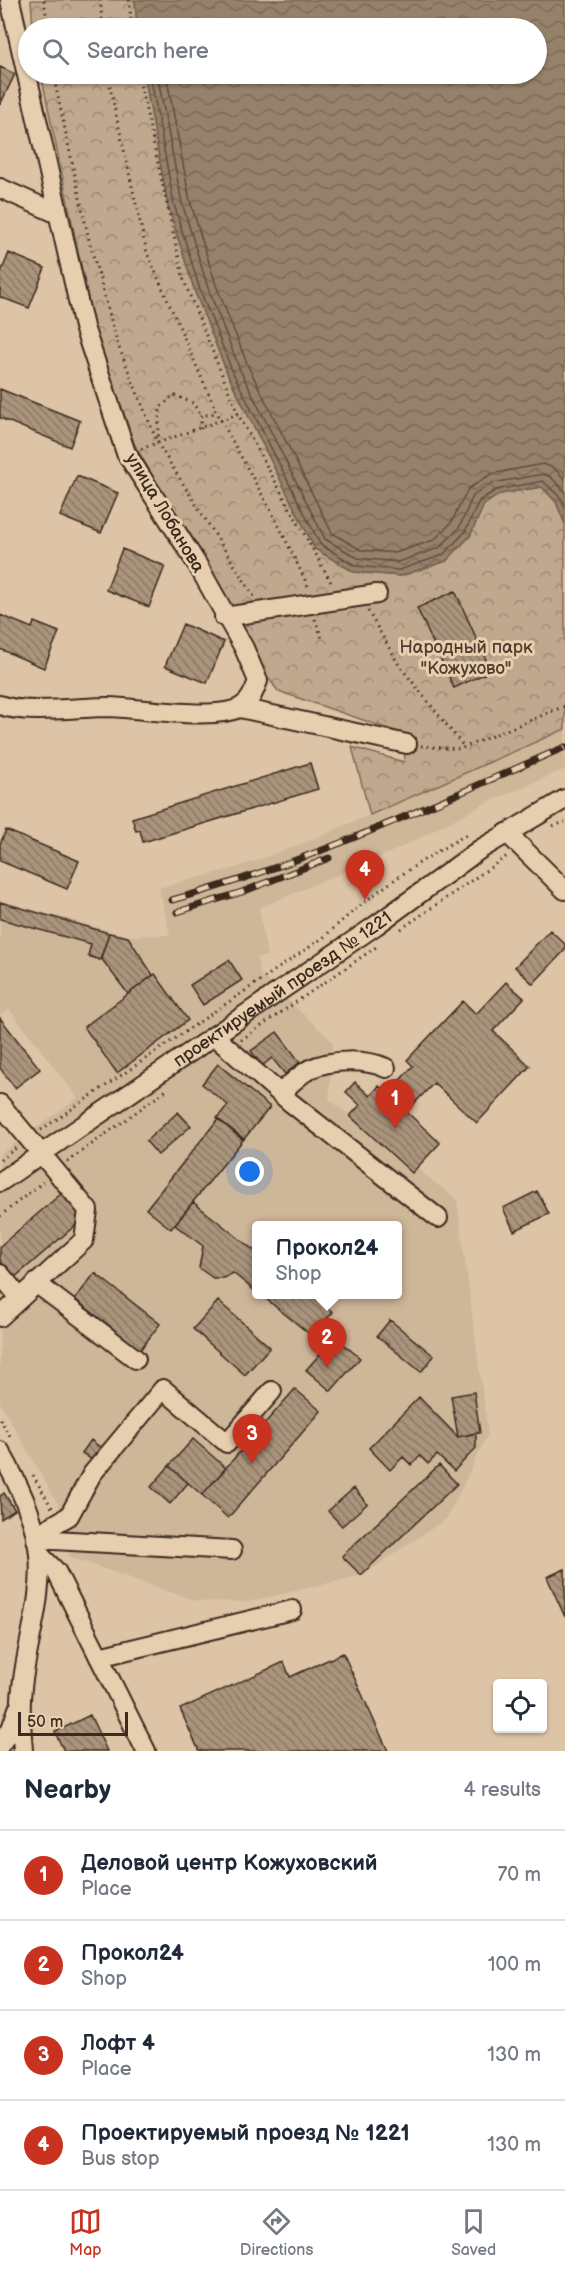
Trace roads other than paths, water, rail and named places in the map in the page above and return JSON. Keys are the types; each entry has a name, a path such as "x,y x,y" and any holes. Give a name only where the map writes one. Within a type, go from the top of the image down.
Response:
{"street":[{"name":"улица Лобанова","path":"7,4 18,49"},
{"name":"улица Лобанова","path":"26,84 84,327 126,453 197,564 224,617 244,648 258,681 251,699 240,708"},
{"path":"0,188 58,214"},
{"path":"224,617 315,600 350,599 378,594"},
{"path":"2,706 29,711 49,708 111,707 184,714 240,708 407,744"},
{"name":"проектируемый проезд № 1221","path":"0,1182 34,1147 220,1042 507,833 565,799"},
{"path":"507,833 565,890"},
{"path":"220,1042 280,1093 438,1218"},
{"path":"280,1093 311,1069 342,1062 372,1062 386,1068"},
{"path":"0,1104 54,1172 88,1210 84,1240 0,1317"},
{"path":"0,1274 20,1298"},
{"path":"36,1283 136,1359"},
{"path":"0,1745 11,1729 21,1699 36,1612 37,1543 69,1516 92,1474 163,1389 227,1443 272,1391"},
{"path":"0,1451 16,1479 37,1543 56,1571 146,1751"},
{"path":"37,1543 232,1550"},
{"path":"99,1657 292,1610"},
{"path":"21,1699 23,1751"}],"water":[{"path":"135,0 565,0 565,524 556,502 542,487 500,494 484,505 470,536 446,561 401,576 354,572 315,549 228,375 195,292 168,206 146,84 547,84 547,18 136,18"}],"railway":[{"path":"172,900 273,868 371,831 565,747"},
{"path":"177,912 242,892 329,858"}],"place":[{"name":"Проектируемый проезд № 1221","path":"365,900"},
{"name":"Деловой центр Кожуховский","path":"395,1129"},
{"name":"Прокол24","path":"327,1368"},
{"name":"Лофт 4","path":"252,1464"}],"park label":[{"name":"Народный парк \"Кожухово\"","path":"466,657"}]}
